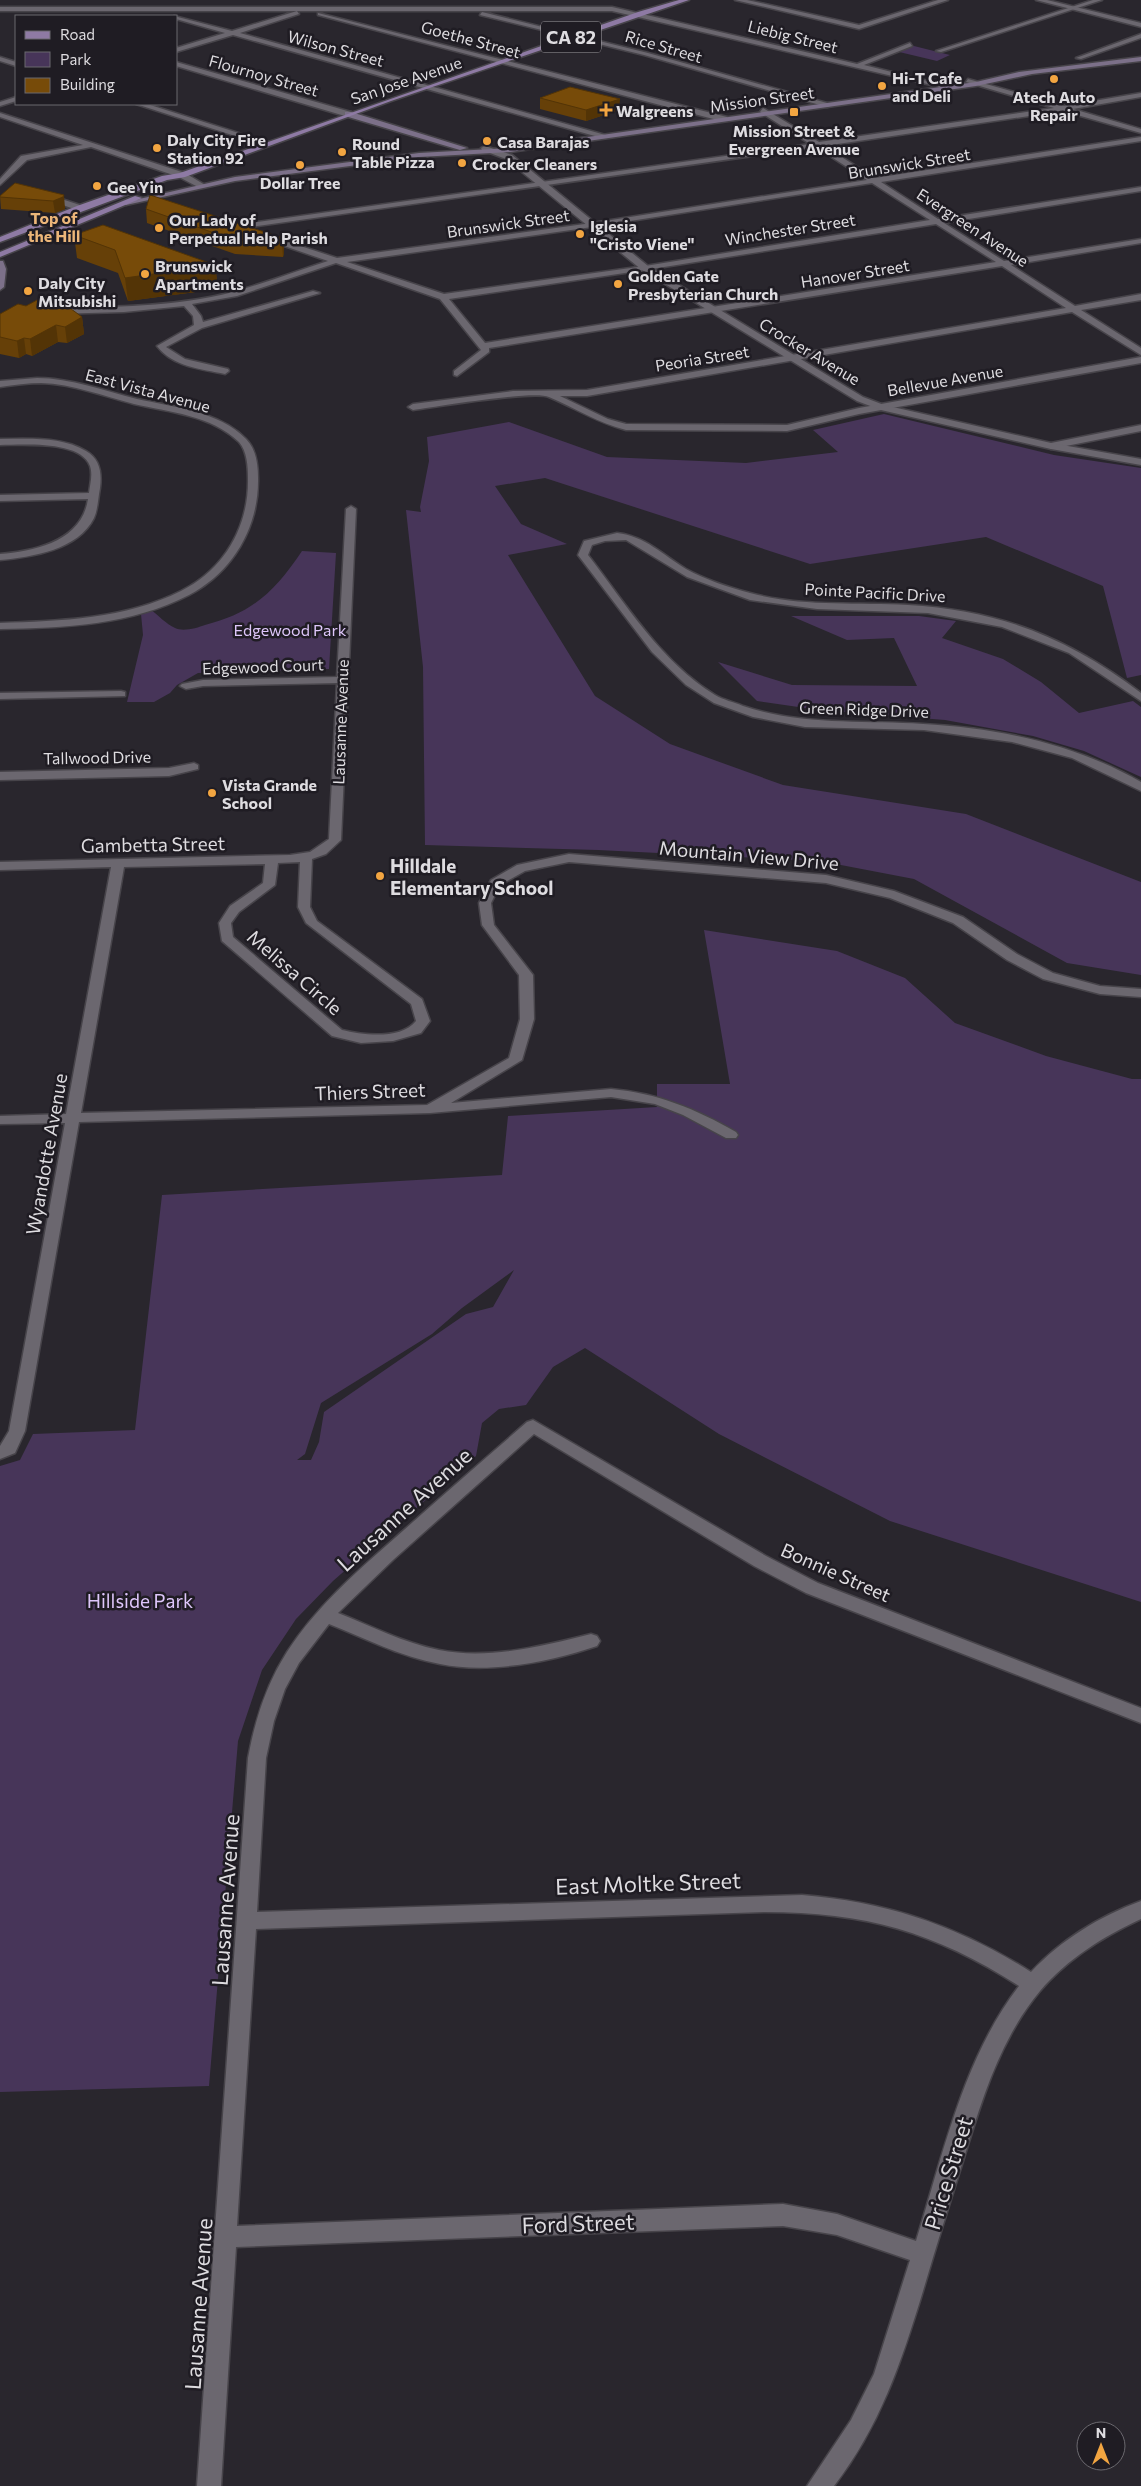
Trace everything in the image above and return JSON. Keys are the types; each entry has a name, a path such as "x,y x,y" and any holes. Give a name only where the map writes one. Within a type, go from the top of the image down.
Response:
{"main road":[{"name":"San Jose Avenue","path":"182,175 348,114 573,36 686,0"},
{"name":"San Jose Avenue","path":"640,14 641,10 664,1"},
{"path":"1044,72 1079,58 1078,61 1084,67"},
{"name":"Mission Street","path":"201,185 419,155 496,151 724,119 819,102 1141,59"},
{"name":"Mission Street","path":"459,147 485,148 716,116 830,105 976,84 1029,74"},
{"name":"Flournoy Street","path":"348,114 459,147"},
{"path":"419,155 453,150 459,147"},
{"path":"437,161 457,158 469,153"},
{"name":"CA 82","path":"0,240 80,208 165,178 182,175 181,181 177,183 99,213 0,255"},
{"path":"130,202 201,185 213,188 230,188"},
{"path":"80,208 99,213"},
{"path":"0,263 2,269 0,287"}],"street":[{"path":"79,9 83,0"},
{"path":"178,49 294,14 299,8 301,0"},
{"path":"738,0 859,27 945,0"},
{"path":"1039,0 1141,25"},
{"path":"940,51 1099,0"},
{"path":"0,11 299,8 461,9"},
{"name":"Goethe Street","path":"299,8 724,119"},
{"name":"Liebig Street","path":"461,9 606,8 640,14 940,85"},
{"name":"Wilson Street","path":"147,9 168,15"},
{"name":"Rice Street","path":"461,9 646,54 830,105"},
{"path":"0,11 15,17"},
{"name":"Wilson Street","path":"178,18 605,136"},
{"path":"1079,58 1141,36"},
{"path":"857,66 910,45"},
{"path":"0,59 15,64"},
{"path":"0,63 15,68"},
{"name":"Flournoy Street","path":"178,65 348,114"},
{"path":"968,82 1141,131"},
{"path":"237,227 542,185 1141,95"},
{"path":"0,104 15,99"},
{"path":"143,105 269,144"},
{"name":"Evergreen Avenue","path":"766,111 820,144 1000,264 1141,352"},
{"path":"0,115 89,146 182,175 201,185"},
{"name":"Brunswick Street","path":"41,311 124,309 186,303 234,294 335,261 592,225 1141,139"},
{"path":"2,185 24,158 89,146"},
{"name":"Crocker Avenue","path":"485,148 510,157 645,268 860,399 881,407 1051,446 1141,462"},
{"name":"Winchester Street","path":"443,297 645,268 1141,189"},
{"path":"167,204 164,198 172,192"},
{"path":"36,193 80,208"},
{"path":"228,224 443,297 486,350 457,373"},
{"name":"Hanover Street","path":"484,346 715,311 1141,241"},
{"path":"225,371 179,360 166,354 161,346 199,326 316,293"},
{"name":"Peoria Street","path":"414,407 512,394 551,395 587,393 793,359 1141,297"},
{"path":"186,303 197,316 199,326"},
{"name":"Bellevue Avenue","path":"551,395 605,421 626,427 787,428 881,407 1141,360"},
{"name":"East Vista Avenue","path":"0,384 48,381 206,419 244,442 252,457 254,485 245,533 235,549 221,566 186,593 155,606 86,622 0,626"},
{"path":"1051,446 1141,428"},
{"path":"0,442 60,445 82,452 93,462 98,474 88,520 72,536 50,548 0,557"},
{"path":"0,498 93,496"},
{"name":"Lausanne Avenue","path":"306,858 325,851 336,840 351,509"},
{"name":"Pointe Pacific Drive","path":"603,537 626,536 644,542 679,569 711,584 742,595 818,607 908,608 982,618 1062,646 1104,670 1141,698"},
{"name":"Green Ridge Drive","path":"603,537 588,543 583,555 650,642 679,672 710,697 753,714 805,725 922,726 987,733 1055,748 1099,765 1141,787"},
{"name":"Edgewood Court","path":"186,686 203,683 342,680"},
{"path":"0,696 121,694"},
{"name":"Tallwood Drive","path":"0,776 169,772 194,767"},
{"name":"Melissa Circle","path":"272,860 269,885 234,909 225,923 227,938 337,1033 361,1039 393,1037 416,1030 423,1021 417,1002 312,923 304,907 306,858"},
{"name":"Gambetta Street","path":"0,866 306,858"},
{"name":"Mountain View Drive","path":"430,1109 515,1060 526,1019 526,975 488,926 485,903 494,884 521,868 569,858 826,879 894,895 958,920 1012,957 1048,976 1100,990 1141,993"},
{"name":"Wyandotte Avenue","path":"4,1451 17,1431 118,864"},
{"name":"Thiers Street","path":"0,1120 430,1109 611,1094 639,1095 673,1104 731,1135"},
{"name":"Lausanne Avenue","path":"209,2486 257,1758 262,1728 273,1696 290,1660 324,1615 361,1578 533,1426"},
{"name":"Bonnie Street","path":"533,1426 760,1561 806,1585 1141,1716"},
{"path":"324,1615 425,1652 452,1659 466,1660 524,1654 591,1641"},
{"name":"East Moltke Street","path":"247,1921 765,1903 819,1903 896,1917 941,1933 999,1961 1033,1984"},
{"name":"Price Street","path":"819,2486 848,2448 879,2392 982,2069 1004,2026 1033,1984 1072,1949 1118,1920 1141,1910"},
{"name":"Ford Street","path":"226,2237 783,2215 819,2219 849,2227 923,2254"}],"green space":[{"path":"910,45 950,55 937,61 895,51"},
{"path":"884,414 1054,455 1141,468 1141,675 1127,678 1103,586 986,537 810,564 545,478 495,486 521,524 567,544 508,555 595,696 670,744 783,785 966,814 1141,882 1141,975 1067,963 914,879 820,861 598,850 425,845 423,667 406,510 421,512 420,507 429,461 427,437 509,422 607,457 746,463 838,452 813,430"},
{"name":"Edgewood Park","path":"302,551 336,553 329,669 198,673 177,685 170,693 154,702 127,702 143,635 141,614 151,610 165,622 182,630 222,620 250,607 272,589"},
{"path":"791,616 919,616 956,621 942,638 1003,659 1041,682 1079,713 1133,701 1141,707 1141,777 1084,751 1033,736 945,720 819,710 757,701 718,662 792,685 917,686 894,638 847,640"},
{"name":"Hillside Park","path":"704,930 837,951 905,978 955,1023 1046,1056 1132,1079 1141,1079 1141,1602 890,1521 719,1434 585,1348 553,1367 526,1405 499,1409 482,1423 476,1456 333,1581 296,1619 262,1670 238,1741 209,2086 0,2092 0,1466 20,1460 33,1434 135,1430 162,1195 502,1175 508,1116 657,1107 657,1084 730,1084","holes":["514,1270 493,1307 466,1314 324,1412 319,1442 311,1460 297,1460 305,1454 321,1403 432,1334 462,1308"]}],"building":[{"path":"570,87 620,99 586,110 540,98"},
{"path":"15,183 64,195 53,201 0,197"},
{"path":"150,195 283,238 282,243 234,240 146,209"},
{"path":"103,225 215,265 125,278 115,250 74,235"},
{"path":"37,300 59,300 82,317 65,327 56,325 30,339 24,338 17,341 0,337 0,314 18,304 26,306"}],"place":[{"name":"Atech Auto Repair","path":"1054,79"},
{"name":"Hi-T Cafe and Deli","path":"882,86"},
{"name":"Walgreens","path":"606,110"},
{"name":"Mission Street & Evergreen Avenue","path":"794,112"},
{"name":"Casa Barajas","path":"487,141"},
{"name":"Daly City Fire Station 92","path":"157,148"},
{"name":"Round Table Pizza","path":"342,152"},
{"name":"Crocker Cleaners","path":"462,163"},
{"name":"Dollar Tree","path":"300,165"},
{"name":"Gee Yin","path":"97,186"},
{"name":"Our Lady of Perpetual Help Parish","path":"159,228"},
{"name":"Iglesia \"Cristo Viene\"","path":"580,234"},
{"name":"Brunswick Apartments","path":"145,274"},
{"name":"Golden Gate Presbyterian Church","path":"618,284"},
{"name":"Daly City Mitsubishi","path":"28,291"},
{"name":"Vista Grande School","path":"212,793"},
{"name":"Hilldale Elementary School","path":"380,876"}],"district":[{"name":"Top of the Hill","path":"54,226"}]}
